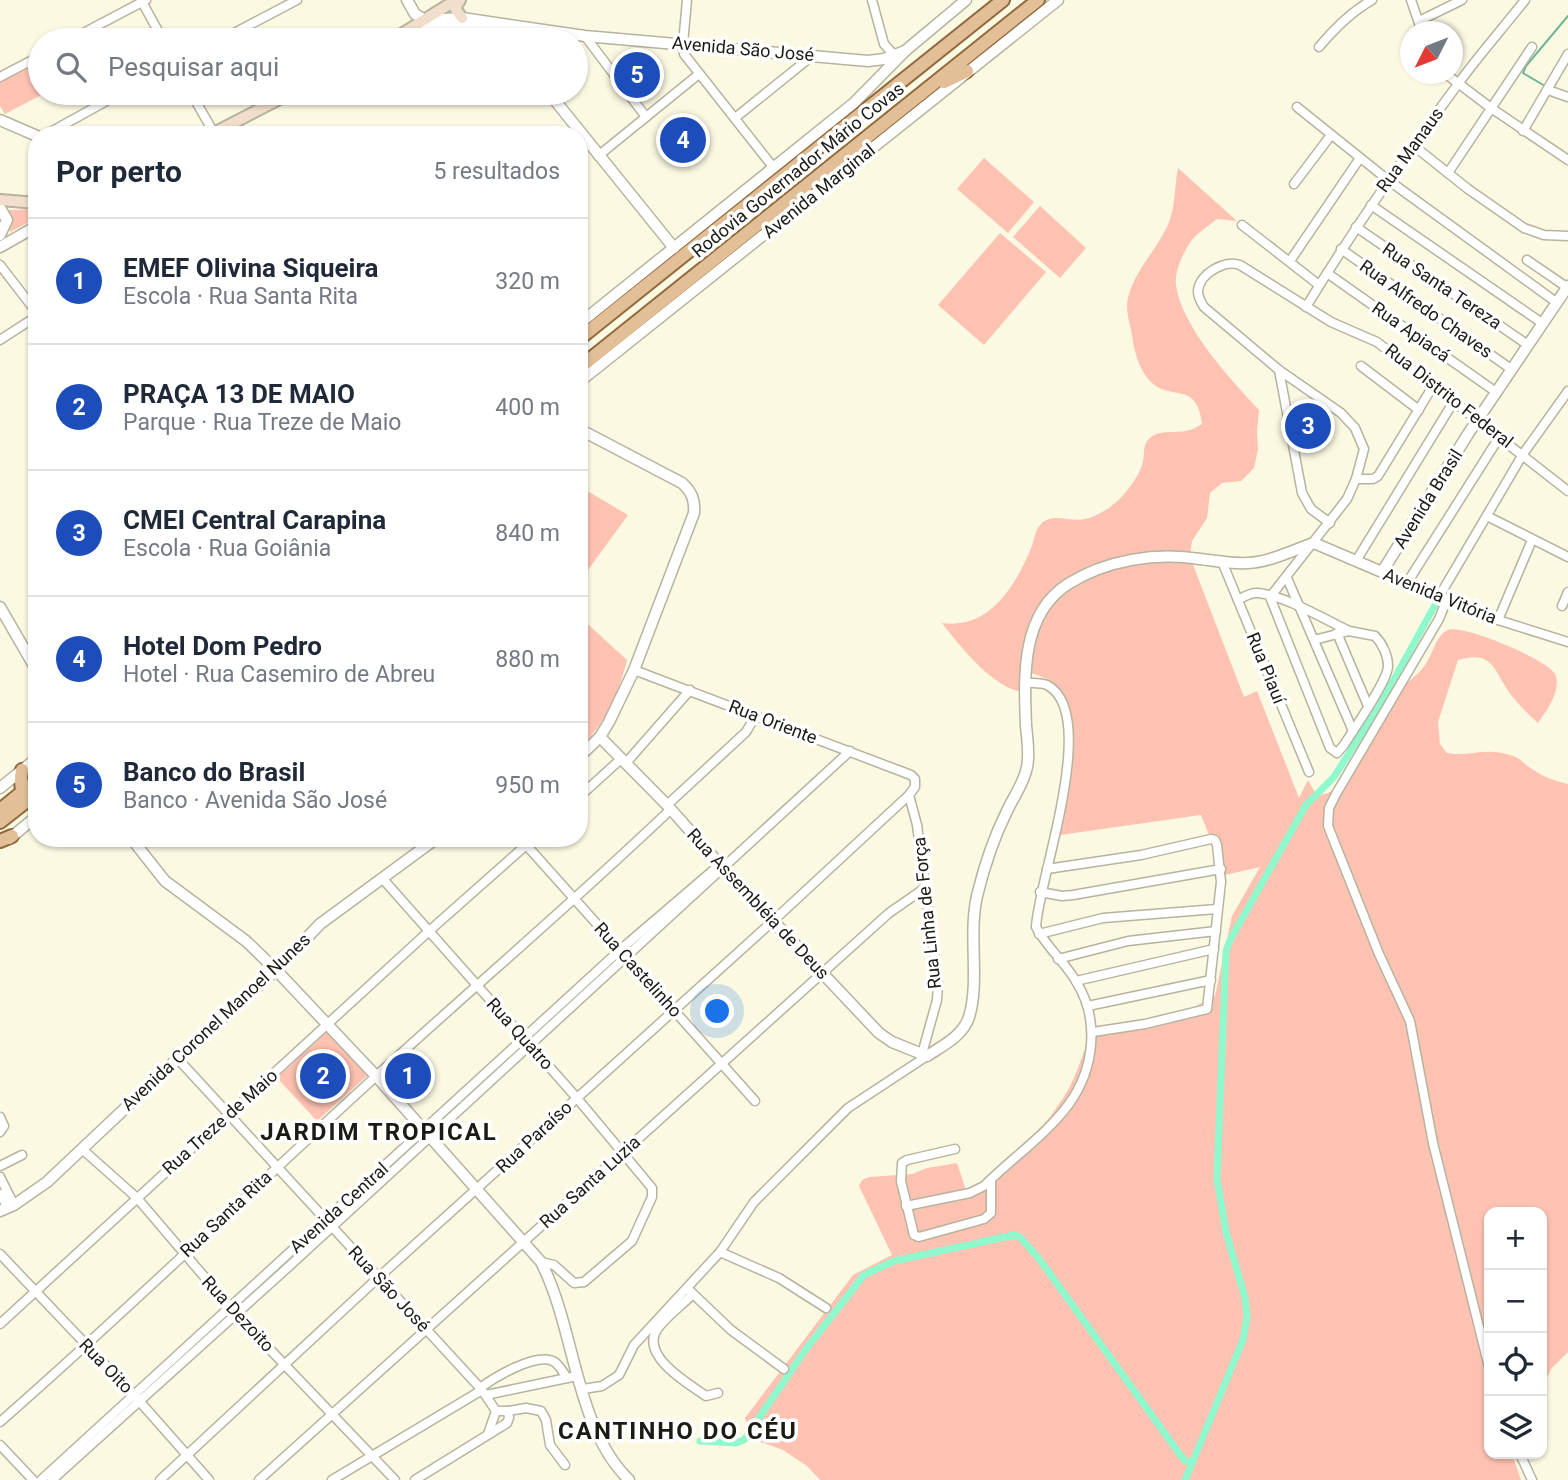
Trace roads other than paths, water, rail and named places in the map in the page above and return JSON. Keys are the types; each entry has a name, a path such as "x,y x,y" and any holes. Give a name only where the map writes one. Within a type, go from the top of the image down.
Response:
{"main road":[{"path":"458,0 455,8 462,18"},
{"path":"413,28 458,0"},
{"name":"Rodovia Governador Mário Covas","path":"588,332 1003,0"},
{"name":"Rodovia Governador Mário Covas","path":"588,361 1038,0"},
{"path":"924,91 967,71"},
{"path":"227,126 268,105"},
{"path":"0,200 28,202"},
{"path":"22,770 20,782 28,794"},
{"path":"0,810 28,799"},
{"path":"0,822 28,800"}],"street":[{"path":"244,28 297,0"},
{"path":"407,0 415,14 425,20"},
{"path":"687,0 684,54 774,167"},
{"path":"872,0 884,44 878,60"},
{"path":"588,317 854,103 900,54 966,0"},
{"name":"Avenida Marginal","path":"588,375 1058,0"},
{"path":"1319,47 1340,24 1372,0"},
{"path":"1411,0 1419,21 1462,0"},
{"name":"Rua Manaus","path":"1463,77 1525,0"},
{"path":"92,28 143,1 157,28"},
{"name":"Avenida São José","path":"425,20 462,18 537,28"},
{"path":"433,28 465,25 489,28"},
{"name":"Avenida São José","path":"588,36 868,61 900,54"},
{"path":"588,40 646,117"},
{"path":"884,44 900,54"},
{"path":"1448,173 1532,47"},
{"path":"1523,131 1568,54"},
{"path":"735,118 812,56"},
{"path":"0,77 28,62"},
{"path":"598,156 699,74"},
{"name":"Rua Manaus","path":"1306,307 1341,249 1457,84"},
{"path":"1459,84 1568,160"},
{"path":"1548,90 1568,97"},
{"path":"61,126 99,105"},
{"path":"197,105 208,126"},
{"path":"558,105 575,126"},
{"path":"1297,107 1388,180 1556,302"},
{"path":"0,113 13,126"},
{"path":"0,120 28,132"},
{"path":"1294,184 1331,135"},
{"path":"588,143 674,248"},
{"path":"1414,146 1524,228 1544,235 1568,236"},
{"path":"1290,261 1360,158"},
{"path":"1371,205 1542,323"},
{"path":"0,208 7,220 0,235"},
{"path":"1242,225 1320,285"},
{"name":"Rua Santa Tereza","path":"1356,227 1528,345"},
{"path":"0,247 28,233"},
{"name":"Rua Alfredo Chaves","path":"1341,249 1511,369"},
{"path":"1527,260 1568,287"},
{"name":"Rua Distrito Federal","path":"1270,597 1347,499 1364,449 1354,428 1340,413 1279,370 1204,307 1198,289 1220,265 1233,262 1331,322 1377,342 1524,454 1568,491"},
{"path":"0,265 28,302"},
{"name":"Rua Apiacá","path":"1327,272 1496,391"},
{"name":"Avenida Brasil","path":"1382,572 1496,391 1568,287"},
{"path":"0,340 28,320"},
{"path":"1361,366 1419,410"},
{"path":"1279,370 1302,493 1311,509 1330,523"},
{"path":"1356,479 1373,479 1378,476 1433,386"},
{"path":"1484,1347 1433,1143 1410,1021 1382,962 1328,826 1329,808 1439,619 1444,597 1487,516 1524,454 1568,391"},
{"path":"1356,561 1454,401"},
{"path":"588,434 682,483 688,488 695,503 694,513 634,670 609,722 600,737 588,748"},
{"path":"1407,583 1500,436"},
{"path":"1487,516 1568,557"},
{"path":"1498,620 1532,540"},
{"path":"718,1392 706,1396 663,1364 657,1356 654,1339 656,1330 720,1252 754,1202 848,1108 954,1038 970,1016 974,985 973,928 979,887 1027,766 1028,656 1035,621 1051,597 1087,572 1125,561 1160,555 1199,558 1223,564 1256,562 1314,543"},
{"name":"Avenida Vitória","path":"1314,543 1498,620 1568,642"},
{"name":"Rua Piauí","path":"1223,564 1309,772"},
{"path":"1287,578 1353,732"},
{"path":"1562,606 1568,592"},
{"path":"1238,600 1251,593 1270,597 1300,607 1349,631"},
{"path":"1270,597 1330,748 1334,752 1340,750 1353,732 1383,680 1388,665 1378,639 1370,634 1349,631 1314,640"},
{"path":"0,607 28,655"},
{"path":"1337,633 1368,706"},
{"name":"Rua Oriente","path":"634,670 911,775"},
{"path":"905,1206 977,1191 1068,1105 1089,1057 1093,1032 1088,1006 1076,981 1036,927 1040,892 1068,769 1068,725 1054,690 1041,683 1026,683"},
{"path":"588,790 624,761 690,690"},
{"name":"Rua Santa Rita","path":"0,1422 573,898 746,732 756,715"},
{"name":"Rua Assembléia de Deus","path":"600,737 885,1038 925,1055"},
{"name":"Avenida Central","path":"52,1480 141,1402 328,1223 850,751"},
{"path":"0,788 28,765"},
{"name":"Rua Linha de Força","path":"911,775 916,782 909,795 917,825 937,983 937,1000 925,1055"},
{"name":"Rua Paraíso","path":"160,1480 909,795"},
{"path":"4,841 28,823"},
{"path":"1046,869 1115,860 1211,839 1215,840 1217,845 1222,882 1217,909 1209,1006 1204,1011 1093,1032"},
{"path":"138,847 171,886 246,942 276,970 428,1133 541,1262 557,1297 573,1377"},
{"name":"Avenida Coronel Manoel Nunes","path":"7,1208 38,1190 276,970 320,924 425,847"},
{"name":"Rua Treze de Maio","path":"0,1324 428,932 525,847"},
{"name":"Rua Castelinho","path":"527,847 755,1101"},
{"path":"1040,892 1073,895 1221,869"},
{"name":"Rua Quatro","path":"382,878 650,1182 653,1193 632,1241 581,1284 574,1283 551,1263 541,1262"},
{"name":"Rua Santa Luzia","path":"259,1480 889,913 925,888"},
{"path":"1039,934 1103,918 1217,909"},
{"path":"1058,959 1128,941 1216,931"},
{"path":"1076,981 1214,949"},
{"path":"1088,1006 1211,980"},
{"name":"Rua São José","path":"178,1059 482,1391 496,1411"},
{"path":"0,1117 4,1126 0,1132"},
{"name":"Rua Dezoito","path":"82,1149 137,1198 234,1311 395,1480"},
{"path":"955,1149 902,1163 901,1181 912,1234 917,1237 984,1219 991,1213 990,1180"},
{"path":"0,1166 22,1155"},
{"path":"0,1177 7,1208"},
{"path":"0,1194 7,1208"},
{"path":"720,1252 779,1278 826,1308"},
{"name":"Rua Oito","path":"0,1254 34,1293 141,1402 209,1480"},
{"path":"690,1291 731,1330 784,1369"},
{"path":"583,1389 602,1386 615,1379 634,1345 690,1291"},
{"name":"Avenida Central","path":"41,1480 134,1395 234,1311"},
{"path":"332,1480 534,1360 542,1358 553,1361 583,1389 602,1445 629,1480"},
{"path":"482,1391 573,1377"},
{"path":"488,1434 496,1411 526,1408 541,1411 546,1420 550,1445 565,1465"},
{"path":"415,1480 507,1423 508,1411"},
{"path":"0,1444 33,1480"},
{"path":"1522,1459 1532,1480"}],"waterway":[{"path":"1545,86 1523,73 1568,16"},
{"path":"1185,1480 1243,1340 1247,1317 1245,1298 1226,1232 1217,1179 1226,951 1306,805 1341,766 1380,705 1435,605"},
{"path":"700,1441 736,1443 744,1440 806,1349 864,1275 894,1261 1014,1235 1020,1237 1040,1260 1184,1460 1191,1463"}],"place":[{"name":"Banco do Brasil","path":"637,75"},
{"name":"Hotel Dom Pedro","path":"683,140"},
{"name":"CMEI Central Carapina","path":"1308,426"},
{"name":"PRAÇA 13 DE MAIO","path":"323,1076"},
{"name":"EMEF Olivina Siqueira","path":"408,1076"}],"district":[{"name":"JARDIM TROPICAL","path":"379,1132"},
{"name":"CANTINHO DO CÉU","path":"678,1431"}]}
